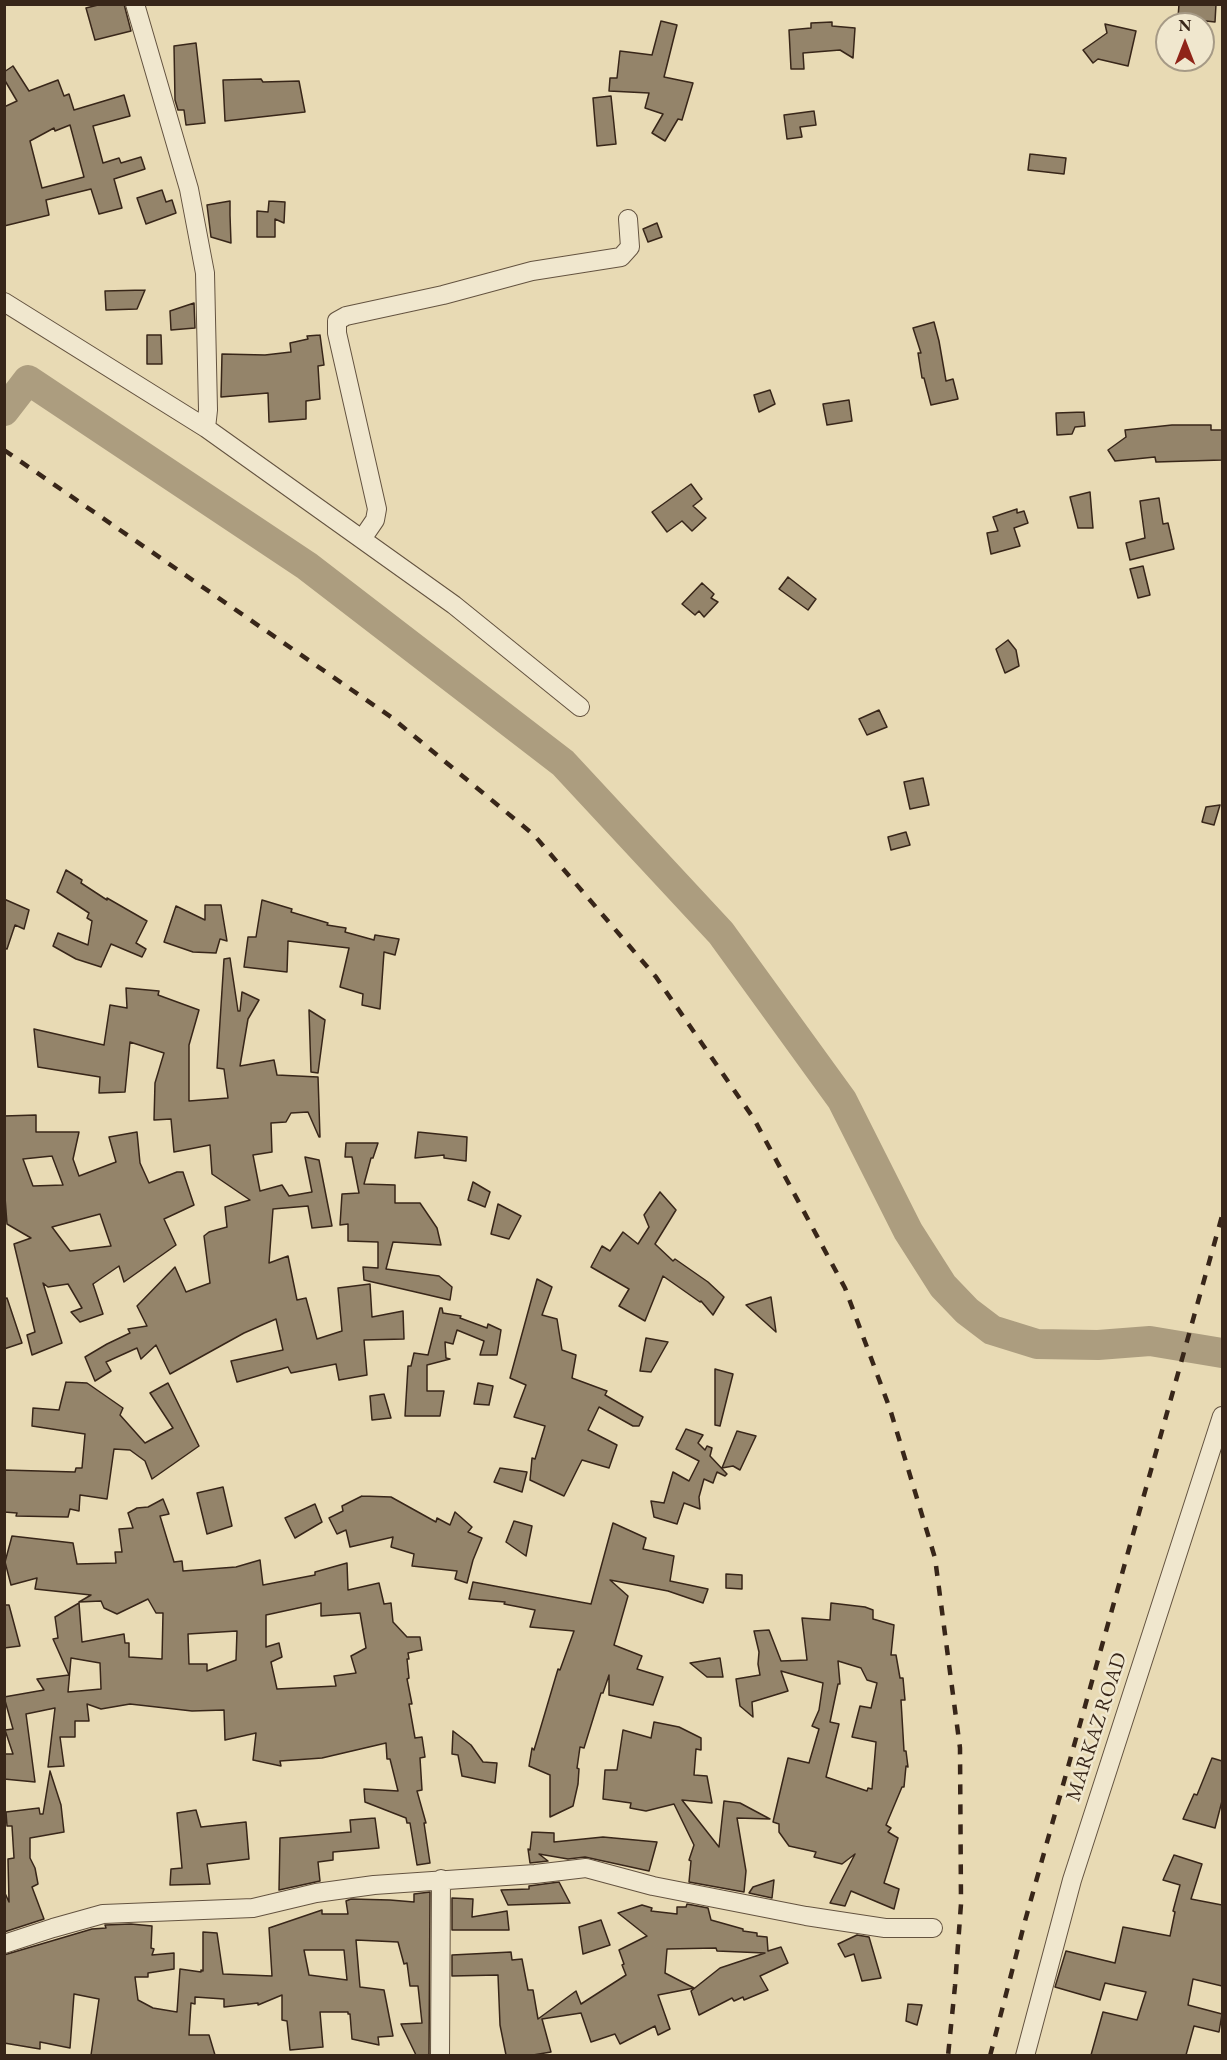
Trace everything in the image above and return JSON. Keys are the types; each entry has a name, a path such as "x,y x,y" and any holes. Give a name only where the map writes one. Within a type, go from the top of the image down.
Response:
{"street":[{"path":"135,4 189,189 205,273 208,410 206,428"},
{"path":"362,539 375,520 377,509 337,333 337,321 346,316 443,295 532,271 621,257 630,248 628,219"},
{"path":"4,302 206,428 454,605 580,707"},
{"name":"MARKAZ ROAD","path":"1025,2055 1072,1880 1222,1416"},
{"path":"4,1944 103,1914 254,1908 316,1893 374,1885 535,1874 586,1868 653,1886 806,1916 885,1928 933,1928"},
{"path":"440,2055 441,1879"}],"building":[{"path":"102,4 124,4 131,31 95,40 86,8"},
{"path":"1179,4 1216,4 1215,22 1215,12 1178,12"},
{"path":"661,21 677,25 664,77 693,83 682,120 678,119 665,141 652,133 663,114 645,108 649,93 609,91 610,78 617,78 620,51 652,55"},
{"path":"832,22 832,26 855,28 853,58 840,50 803,53 804,69 791,69 789,30 811,28 811,23"},
{"path":"1105,24 1136,31 1128,66 1098,59 1093,63 1083,50 1107,33"},
{"path":"196,43 205,123 186,125 184,110 178,110 175,100 174,46"},
{"path":"13,66 29,91 58,80 64,96 69,94 74,110 124,95 130,116 93,126 103,163 119,158 121,163 141,157 145,169 114,179 122,208 99,214 91,189 46,200 49,215 4,226 4,107 17,101 4,79 4,72","holes":["70,125 84,177 42,188 30,141 54,128 55,131"]},
{"path":"261,79 263,82 299,81 305,112 225,121 223,80"},
{"path":"611,96 616,144 597,146 593,98"},
{"path":"814,111 816,125 800,127 802,137 787,139 784,115"},
{"path":"1030,154 1066,158 1064,174 1028,170"},
{"path":"162,190 166,202 172,200 176,213 146,224 137,198"},
{"path":"230,201 231,243 211,237 207,205"},
{"path":"269,201 285,202 284,223 275,219 275,237 257,237 257,211 268,212"},
{"path":"657,223 662,237 648,242 643,229"},
{"path":"145,290 137,309 106,310 105,291"},
{"path":"194,303 195,328 171,330 170,311"},
{"path":"934,322 946,381 953,379 958,399 931,405 924,378 922,378 918,353 921,353 913,328"},
{"path":"147,335 161,335 162,364 147,364"},
{"path":"320,335 324,365 318,366 320,399 306,401 306,419 269,422 268,393 221,397 222,354 265,355 291,352 290,343 308,339 307,336"},
{"path":"770,390 775,404 759,412 754,395"},
{"path":"849,400 852,421 827,425 823,404"},
{"path":"1084,412 1085,426 1075,427 1072,434 1057,435 1056,413"},
{"path":"1172,425 1211,425 1211,430 1222,430 1222,460 1156,462 1155,457 1115,461 1108,450 1126,437 1125,430"},
{"path":"691,484 702,499 693,506 706,518 692,531 682,521 667,532 652,512"},
{"path":"1090,492 1093,528 1078,528 1070,497"},
{"path":"1159,498 1163,524 1168,523 1174,549 1130,560 1126,543 1145,538 1140,501"},
{"path":"1017,509 1017,513 1024,511 1028,523 1014,528 1020,546 991,554 987,533 998,531 993,517"},
{"path":"1143,566 1150,595 1138,598 1130,569"},
{"path":"788,577 816,599 808,610 779,589"},
{"path":"702,583 714,594 711,598 718,602 704,617 699,611 695,615 682,604"},
{"path":"1008,640 1016,650 1019,666 1005,673 996,649"},
{"path":"879,710 887,727 867,735 859,719"},
{"path":"923,778 929,805 910,809 904,782"},
{"path":"1220,805 1214,825 1202,822 1206,807"},
{"path":"906,832 910,845 891,850 888,837"},
{"path":"66,870 107,900 107,898 147,921 136,943 146,949 142,957 111,944 101,967 76,959 53,946 58,933 88,945 92,921 87,918 89,913 57,892"},
{"path":"4,899 29,910 24,929 15,925 7,949 4,948"},
{"path":"262,900 292,909 291,912 328,923 327,925 346,928 345,932 374,940 375,935 399,939 395,955 384,952 380,1009 362,1005 363,994 340,987 349,948 288,941 287,972 244,967 248,937 256,937"},
{"path":"205,905 221,905 227,941 220,939 216,953 193,952 164,942 176,906 205,920"},
{"path":"230,958 238,1011 240,1011 242,992 259,1000 248,1019 240,1066 274,1060 277,1075 318,1077 320,1137 308,1112 291,1113 286,1122 271,1123 272,1152 253,1155 260,1191 282,1185 289,1196 312,1192 305,1157 319,1160 332,1226 312,1228 308,1206 273,1209 269,1263 288,1256 297,1300 306,1298 317,1339 342,1331 338,1288 370,1284 372,1317 403,1311 404,1339 364,1340 367,1375 339,1380 336,1364 291,1373 288,1367 237,1382 231,1361 283,1350 276,1319 244,1333 170,1374 156,1345 141,1359 137,1348 106,1362 111,1371 95,1381 85,1357 130,1333 128,1329 147,1326 137,1306 175,1267 186,1292 210,1283 204,1236 209,1232 227,1227 225,1207 250,1200 212,1174 210,1145 174,1152 171,1119 154,1120 155,1083 164,1053 130,1042 125,1092 99,1093 100,1077 38,1067 34,1029 104,1045 110,1005 127,1008 126,988 159,991 158,995 199,1010 189,1045 189,1101 228,1098 224,1069 217,1068 224,959"},
{"path":"309,1010 325,1020 318,1073 311,1072"},
{"path":"36,1115 36,1132 79,1132 73,1159 79,1176 116,1162 109,1137 137,1132 140,1163 149,1183 177,1172 183,1172 194,1205 164,1219 176,1245 124,1282 119,1266 93,1284 103,1314 80,1322 71,1312 82,1308 68,1284 48,1287 43,1283 62,1343 32,1355 27,1335 35,1332 14,1244 31,1238 7,1224 4,1184 4,1116","holes":["52,1156 63,1185 33,1186 23,1159","100,1214 111,1246 70,1251 52,1227"]},
{"path":"418,1132 467,1137 466,1161 444,1158 444,1155 415,1158"},
{"path":"346,1143 378,1143 364,1184 395,1185 395,1203 420,1203 437,1228 441,1245 393,1242 386,1269 439,1276 452,1287 450,1300 364,1280 363,1267 378,1268 378,1242 348,1241 348,1224 340,1225 342,1194 359,1193 352,1157 345,1157"},
{"path":"473,1182 490,1192 485,1207 468,1200"},
{"path":"660,1192 676,1210 655,1244 673,1261 675,1259 708,1282 724,1297 713,1315 701,1301 663,1276 645,1321 619,1306 629,1289 591,1267 602,1246 610,1251 623,1232 638,1244 649,1227 644,1215"},
{"path":"498,1204 521,1216 509,1239 491,1234"},
{"path":"537,1279 552,1287 542,1315 557,1319 562,1350 576,1355 572,1378 607,1391 605,1395 643,1417 639,1426 633,1426 599,1407 588,1430 617,1445 609,1468 582,1460 564,1496 530,1480 532,1458 535,1459 545,1426 514,1417 526,1385 510,1378"},
{"path":"771,1297 776,1332 746,1305"},
{"path":"7,1298 22,1343 4,1349 4,1299"},
{"path":"440,1308 443,1313 461,1316 460,1318 487,1328 488,1324 501,1330 497,1355 480,1355 484,1341 457,1330 453,1344 445,1342 446,1358 450,1359 427,1365 427,1391 444,1391 440,1416 405,1416 408,1366 411,1366 414,1353 428,1355"},
{"path":"646,1338 668,1342 651,1372 640,1371"},
{"path":"715,1369 733,1374 720,1426 715,1425"},
{"path":"66,1382 87,1383 123,1408 120,1415 145,1443 173,1428 150,1393 168,1383 199,1446 152,1479 145,1461 130,1450 114,1449 107,1499 80,1495 79,1511 70,1509 68,1517 16,1516 17,1513 4,1512 4,1470 75,1472 76,1468 82,1468 85,1434 32,1426 33,1408 59,1410"},
{"path":"478,1383 493,1386 489,1405 474,1404"},
{"path":"384,1394 391,1418 372,1420 370,1396"},
{"path":"686,1429 703,1435 698,1443 705,1450 707,1446 712,1448 710,1456 727,1474 725,1476 717,1472 713,1483 704,1479 699,1497 700,1509 684,1503 677,1524 654,1517 651,1501 664,1503 673,1472 689,1481 699,1461 676,1449"},
{"path":"737,1431 756,1436 740,1470 733,1466 722,1468"},
{"path":"500,1468 527,1472 522,1492 494,1482"},
{"path":"223,1487 232,1526 207,1534 197,1493"},
{"path":"362,1496 391,1497 436,1522 437,1518 450,1525 455,1512 472,1527 468,1532 482,1538 467,1583 455,1579 457,1571 412,1566 414,1554 391,1547 393,1537 350,1547 346,1530 337,1534 329,1518 343,1511 342,1506"},
{"path":"163,1499 169,1514 160,1516 174,1562 182,1561 183,1571 236,1567 260,1560 263,1585 315,1575 315,1572 347,1563 348,1590 379,1583 384,1604 391,1603 393,1622 407,1637 420,1637 422,1650 408,1653 409,1678 407,1679 415,1738 422,1737 425,1757 420,1758 422,1790 417,1791 426,1823 424,1823 430,1863 417,1865 410,1823 407,1823 406,1818 365,1802 364,1789 398,1791 390,1759 387,1759 386,1743 322,1758 280,1761 281,1766 253,1760 256,1733 225,1740 224,1710 192,1711 130,1704 101,1709 87,1704 89,1721 75,1721 75,1737 60,1737 64,1766 48,1767 55,1708 26,1714 35,1782 4,1779 4,1754 13,1754 5,1730 13,1729 4,1697 44,1690 37,1679 69,1675 53,1639 58,1638 55,1617 79,1603 82,1642 124,1634 125,1643 129,1643 129,1657 162,1659 163,1613 156,1613 148,1599 117,1614 104,1608 101,1601 79,1602 91,1595 35,1589 37,1578 11,1585 5,1562 12,1536 73,1543 77,1564 116,1563 115,1552 122,1552 119,1529 133,1528 128,1513 137,1508 148,1507","holes":["321,1603 321,1616 360,1613 366,1648 351,1656 356,1673 334,1676 336,1686 277,1689 271,1662 282,1657 279,1643 266,1647 266,1615","237,1631 236,1660 207,1671 207,1664 189,1664 188,1634","71,1658 100,1663 101,1689 68,1692"]},
{"path":"315,1504 322,1522 295,1538 285,1518"},
{"path":"514,1521 532,1526 526,1556 506,1542"},
{"path":"613,1523 646,1538 643,1549 674,1556 670,1581 708,1589 703,1603 668,1591 610,1580 628,1596 614,1645 642,1656 637,1669 663,1677 653,1705 609,1695 609,1675 584,1748 580,1747 577,1768 579,1769 578,1784 573,1806 550,1817 550,1775 529,1766 532,1748 534,1750 558,1669 560,1670 574,1631 530,1627 535,1610 504,1604 505,1602 469,1599 473,1582 591,1604"},
{"path":"726,1574 742,1575 742,1589 726,1588"},
{"path":"831,1603 865,1607 873,1610 873,1619 894,1625 891,1655 896,1655 900,1678 903,1678 905,1700 901,1700 904,1751 906,1751 908,1767 906,1766 904,1787 902,1787 886,1825 891,1828 888,1832 898,1838 884,1883 899,1889 894,1909 851,1891 845,1906 830,1903 855,1854 842,1864 814,1857 816,1852 789,1846 779,1832 779,1824 773,1822 788,1758 809,1763 819,1729 812,1726 819,1710 823,1683 781,1671 788,1691 752,1702 753,1717 740,1706 736,1679 760,1675 759,1652 754,1631 769,1630 781,1661 807,1660 802,1618 830,1620","holes":["838,1661 861,1668 867,1680 877,1683 871,1708 860,1706 852,1737 876,1742 872,1789 868,1788 867,1791 826,1777 839,1724 830,1722 838,1684 840,1684"]},
{"path":"4,1605 9,1605 20,1646 4,1648"},
{"path":"720,1658 723,1677 707,1677 690,1663"},
{"path":"654,1722 679,1727 701,1738 701,1750 696,1749 694,1775 707,1776 712,1803 682,1800 719,1847 724,1801 740,1803 770,1819 737,1818 746,1871 744,1892 689,1882 691,1861 689,1860 694,1845 674,1804 646,1811 630,1808 631,1803 603,1799 605,1770 617,1770 623,1730 651,1738"},
{"path":"453,1731 471,1745 483,1762 497,1763 495,1783 462,1776 458,1755 452,1754"},
{"path":"1212,1758 1222,1761 1222,1801 1215,1828 1183,1819 1194,1794 1197,1795"},
{"path":"50,1771 61,1805 64,1832 30,1838 30,1858 35,1868 38,1884 32,1887 44,1919 4,1932 4,1891 9,1902 8,1859 14,1858 12,1826 7,1826 6,1812 39,1808 40,1814 43,1814"},
{"path":"196,1810 201,1827 246,1822 249,1859 207,1864 210,1884 170,1885 171,1869 182,1868 177,1813"},
{"path":"375,1818 379,1848 333,1852 333,1860 318,1862 320,1881 279,1890 280,1838 351,1832 350,1820"},
{"path":"532,1832 554,1833 554,1842 603,1837 657,1842 649,1871 585,1857 568,1859 539,1854 548,1861 530,1863 528,1849 530,1850"},
{"path":"1174,1855 1202,1864 1191,1899 1222,1905 1222,1986 1193,1979 1188,2005 1222,2014 1219,2032 1194,2026 1186,2055 1091,2055 1103,2012 1137,2020 1146,1992 1105,1983 1100,2000 1055,1987 1066,1951 1115,1963 1123,1927 1170,1936 1175,1912 1173,1911 1180,1885 1163,1880"},
{"path":"774,1880 772,1898 749,1893 753,1887"},
{"path":"559,1882 570,1903 508,1905 501,1890 529,1889 529,1886"},
{"path":"430,1892 429,2055 416,2055 401,2024 422,2023 418,1986 410,1986 407,1963 404,1964 398,1942 356,1940 360,1987 384,1990 393,2036 378,2037 379,2045 352,2039 348,2012 320,2012 323,2047 290,2050 287,2021 282,2020 282,1995 258,2005 258,2003 224,2007 224,1999 195,1997 195,2004 191,2003 189,2035 209,2035 215,2055 91,2055 99,1999 74,1994 70,2048 40,2042 40,2049 4,2043 4,1955 92,1929 106,1928 105,1925 152,1926 151,1948 154,1949 152,1955 174,1953 174,1969 148,1973 148,1977 135,1977 138,2000 153,2008 177,2012 180,1969 203,1971 203,1932 217,1933 223,1974 272,1976 269,1928 322,1910 322,1914 348,1914 346,1901 351,1899 414,1902 414,1894","holes":["304,1950 344,1950 347,1980 309,1975"]},
{"path":"452,1898 473,1899 472,1917 507,1911 509,1930 452,1930"},
{"path":"687,1904 708,1908 711,1920 743,1929 743,1931 757,1933 757,1936 767,1937 768,1951 781,1947 788,1963 760,1976 768,1990 744,2000 743,1997 734,2001 732,1998 699,2015 691,1991 720,1968 765,1953 717,1951 716,1948 667,1949 665,1973 694,1988 658,1995 670,2029 658,2035 655,2026 620,2044 615,2034 591,2042 581,2013 542,2019 551,2052 506,2055 500,2025 498,1975 452,1976 452,1955 511,1952 512,1960 522,1959 528,1990 533,1990 538,2019 576,1991 581,2004 626,1975 619,1950 647,1936 618,1913 642,1905 652,1908 651,1911 677,1914 677,1907 686,1907"},
{"path":"601,1920 610,1945 583,1954 579,1927"},
{"path":"857,1935 869,1937 881,1978 862,1981 854,1954 845,1957 838,1944"},
{"path":"908,2004 922,2005 917,2025 906,2021"}],"waterway":[{"path":"4,411 28,380 307,566 563,763 721,933 842,1100 908,1231 943,1286 967,1311 992,1330 1037,1344 1098,1345 1150,1341 1222,1353"}],"railway":[{"path":"4,450 391,717 534,835 656,977 754,1119 845,1288 890,1409 935,1558 960,1748 961,1904 948,2056"},
{"path":"990,2056 1025,1921 1222,1216"}]}
